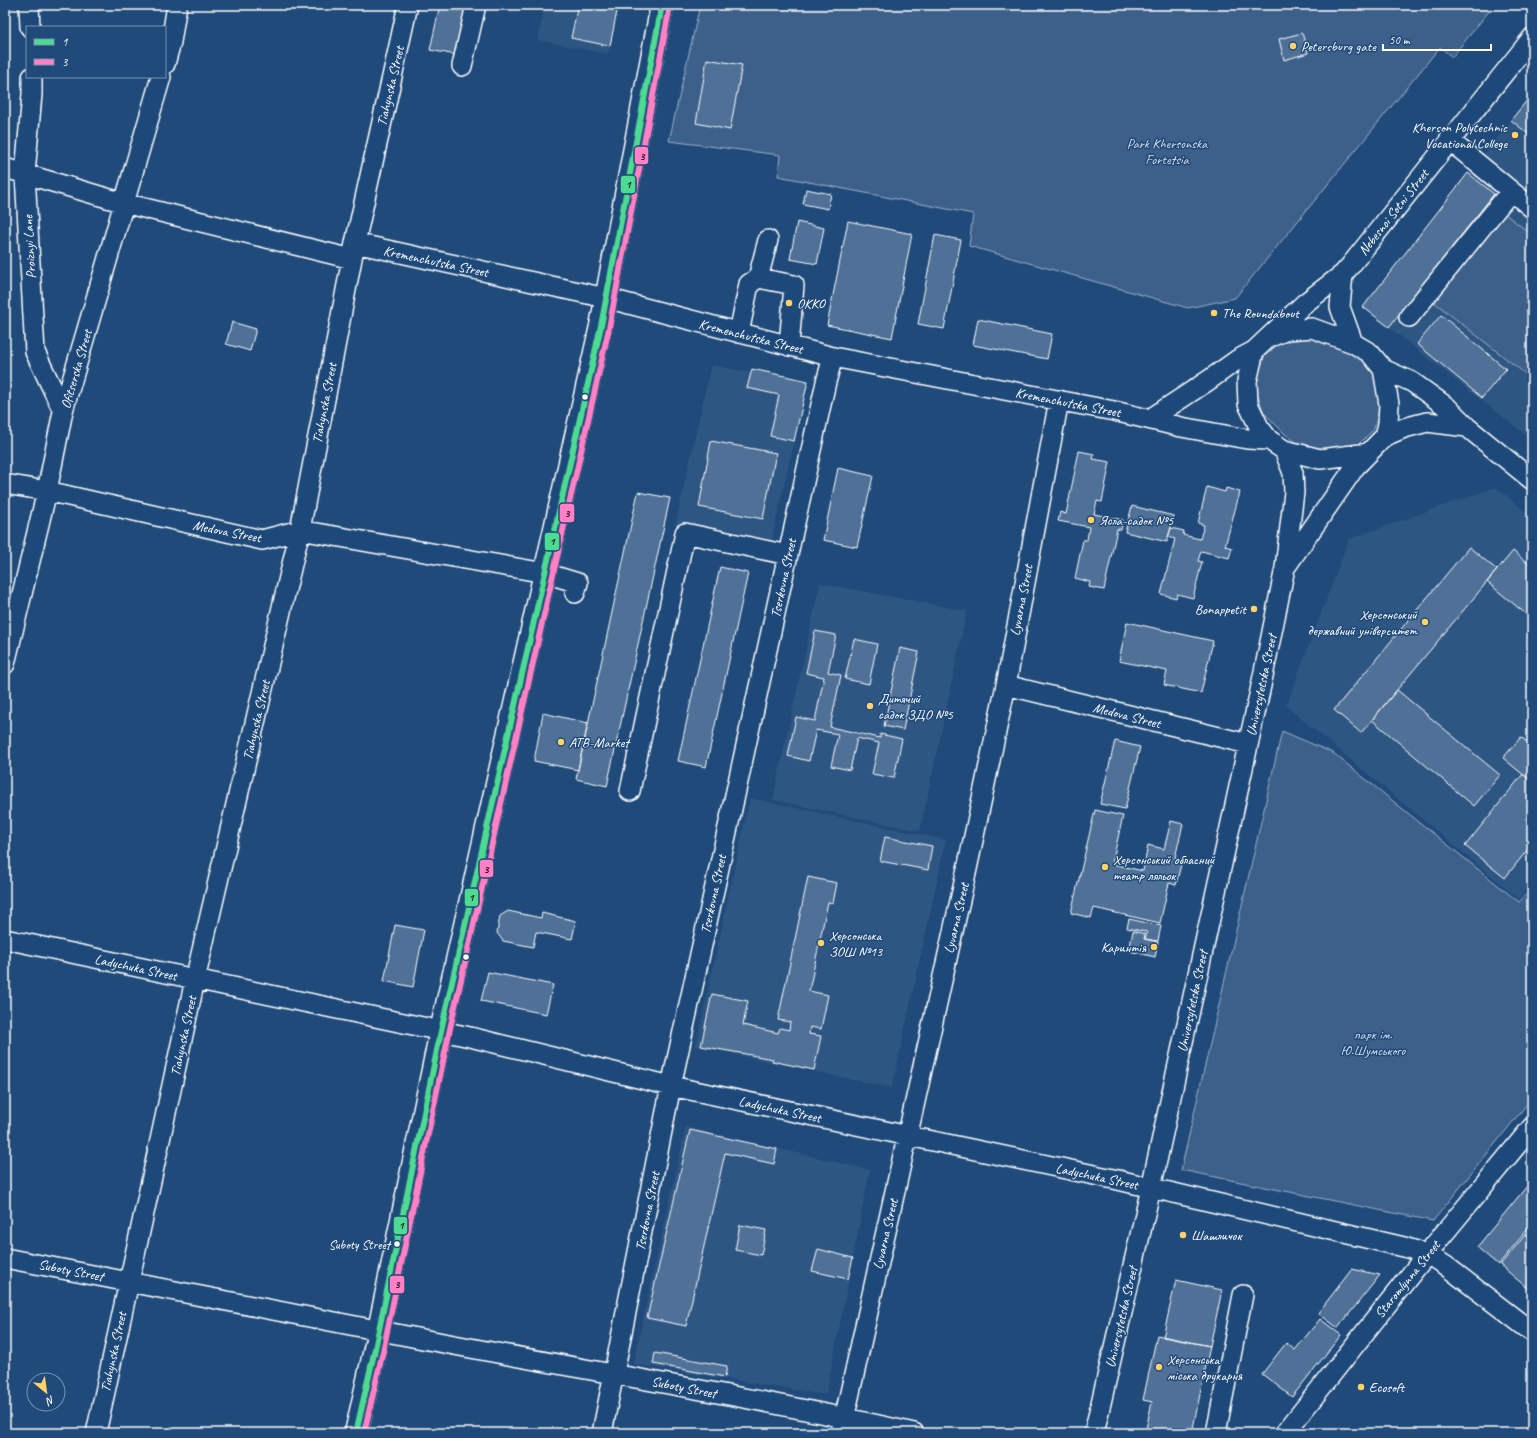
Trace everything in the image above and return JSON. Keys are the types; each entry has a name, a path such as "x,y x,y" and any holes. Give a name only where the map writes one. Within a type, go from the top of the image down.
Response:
{"main road":[{"path":"356,1433 379,1331 440,1031 545,573 606,298 662,5"}],"street":[{"path":"29,5 30,26"},
{"path":"166,60 171,42 177,5"},
{"name":"Tiahynska Street","path":"96,1433 195,980 300,530 353,251 408,5"},
{"path":"462,66 476,5"},
{"name":"Nebesnoi Sotni Street","path":"1268,337 1305,303 1343,274 1532,38"},
{"name":"Proiznyi Lane","path":"32,78 25,174 35,352 63,411"},
{"name":"Ofitserska Street","path":"5,664 47,491 63,411 161,78"},
{"path":"1449,140 1532,208"},
{"name":"Kremenchutska Street","path":"5,168 124,202 353,251 606,298 739,334 833,357 1059,400 1277,445"},
{"path":"1409,317 1511,191"},
{"path":"739,334 749,284 758,278 768,240"},
{"path":"1343,274 1340,307 1353,343"},
{"path":"758,278 794,285 789,346"},
{"path":"1150,419 1237,360 1254,351 1268,337 1287,330 1312,328 1353,343 1370,353 1383,369 1412,382 1447,408 1467,427 1532,480"},
{"path":"1254,351 1247,381 1248,404 1259,427 1277,445 1320,459 1369,453 1385,436 1404,428 1427,422 1467,427"},
{"name":"Tserkovna Street","path":"602,1433 671,1086 826,382 833,357"},
{"path":"1383,369 1389,404 1388,424 1385,436"},
{"name":"Lyvarna Street","path":"843,1425 967,869 1006,685 1059,400"},
{"name":"Universytetska Street","path":"1094,1433 1151,1188 1285,568 1294,492 1293,474 1277,445"},
{"name":"Universytetska Street","path":"1285,568 1355,467 1369,453"},
{"name":"Medova Street","path":"5,484 47,491 262,540 300,530 545,573 578,583 575,593"},
{"path":"630,791 685,533 788,555"},
{"name":"Medova Street","path":"1006,685 1248,744"},
{"name":"Ladychuka Street","path":"5,939 440,1031 671,1086 1151,1188 1404,1247 1427,1254 1446,1266 1532,1332"},
{"name":"Staromlynna Street","path":"1285,1433 1427,1254 1532,1127"},
{"name":"Suboty Street","path":"5,1258 379,1331 614,1374 843,1425 914,1433"},
{"path":"1216,1433 1243,1295"}],"shaded area":[{"path":"545,5 619,5 608,54 538,40"},
{"path":"1532,94 1532,440 1363,307"},
{"path":"711,365 807,384 770,548 675,527"},
{"name":"Херсонський державний університет","path":"1496,487 1532,517 1532,883 1519,899 1286,706 1349,539"},
{"name":"Дитячий садок ЗДО №5","path":"820,583 967,611 920,831 773,800"},
{"name":"Херсонська ЗОШ №13","path":"750,798 946,840 892,1088 696,1046"},
{"path":"686,1127 870,1170 826,1395 633,1364"}],"green space":[{"name":"Park Khersonska Fortetsia","path":"700,5 1494,5 1452,57 1440,47 1235,298 1188,308 969,246 973,214 778,176 780,155 669,141"},
{"path":"1504,213 1532,235 1532,379 1434,302"},
{"path":"1305,332 1352,349 1371,367 1380,389 1379,411 1374,429 1359,444 1339,452 1304,448 1285,434 1264,413 1257,393 1257,379 1264,357 1280,342"},
{"name":"парк ім. Ю.Шумського","path":"1282,731 1333,753 1519,902 1532,888 1532,1098 1433,1221 1181,1170"}],"building":[{"path":"440,5 467,5 456,55 430,50"},
{"path":"578,5 618,6 610,46 571,38"},
{"name":"Petersburg gate","path":"1302,33 1308,53 1284,60 1279,39"},
{"path":"707,59 742,65 730,130 696,123"},
{"path":"1532,94 1532,137 1511,120"},
{"path":"1468,173 1494,194 1389,327 1363,307"},
{"path":"806,189 831,194 828,209 803,204"},
{"path":"848,221 912,234 892,338 827,325"},
{"path":"797,222 824,228 817,264 790,259"},
{"path":"935,235 961,240 944,329 918,324"},
{"path":"1441,315 1506,369 1482,398 1417,344"},
{"path":"978,319 1052,334 1047,359 973,345"},
{"path":"232,322 256,329 250,351 226,344"},
{"path":"752,369 808,381 794,441 770,436 779,395 747,388"},
{"path":"711,441 776,453 763,519 699,507"},
{"name":"Ясла-садок №5","path":"1079,451 1094,454 1093,459 1110,462 1102,502 1097,501 1094,514 1123,520 1121,530 1117,529 1104,590 1089,587 1090,582 1075,578 1083,540 1087,540 1089,527 1058,521 1060,512 1066,514"},
{"path":"838,468 873,476 857,547 823,540"},
{"path":"1207,487 1225,492 1226,488 1240,492 1225,546 1232,548 1229,558 1201,551 1198,561 1202,562 1193,598 1177,594 1176,598 1161,594 1175,539 1168,537 1171,528 1184,531 1183,535 1200,539 1204,525 1198,523"},
{"path":"638,492 670,498 607,786 576,779"},
{"path":"1132,506 1174,516 1167,542 1125,532"},
{"path":"1469,547 1497,570 1361,733 1334,710"},
{"path":"1513,551 1532,567 1532,619 1487,582"},
{"path":"720,567 748,573 706,767 678,761"},
{"path":"1127,622 1213,641 1201,693 1164,685 1167,671 1119,661"},
{"path":"815,631 836,635 828,672 841,675 830,727 880,738 880,734 902,739 894,778 872,774 879,743 857,738 850,770 831,766 838,734 816,730 809,761 788,756 796,717 815,721 824,677 806,673"},
{"path":"854,639 877,644 869,684 845,679"},
{"path":"900,648 919,652 903,730 884,726"},
{"path":"1397,690 1500,775 1474,806 1372,720"},
{"name":"ATB-Market","path":"543,713 588,723 578,770 534,761"},
{"path":"1521,737 1532,746 1532,782 1503,758"},
{"path":"1115,741 1140,747 1125,809 1100,804"},
{"path":"1523,774 1532,782 1532,844 1505,878 1465,846"},
{"name":"Херсонський обласний театр ляльок","path":"1095,810 1123,816 1112,864 1143,871 1148,845 1164,849 1171,821 1183,824 1175,858 1182,860 1176,885 1169,883 1160,923 1094,908 1091,918 1071,913"},
{"path":"885,837 932,846 928,870 880,861"},
{"path":"808,877 837,883 833,903 828,902 809,991 828,995 821,1029 810,1027 809,1034 821,1036 814,1070 772,1061 773,1059 701,1046 712,994 748,1001 743,1025 778,1033 780,1028 789,1030 790,1022 778,1020"},
{"path":"508,911 541,918 542,913 576,921 572,939 536,932 533,947 503,941 497,933 500,916"},
{"path":"1129,919 1161,926 1158,941 1145,939 1147,932 1127,928"},
{"path":"395,925 424,930 413,987 384,981"},
{"path":"1133,931 1145,934 1144,939 1158,942 1155,957 1129,951"},
{"path":"488,972 553,985 546,1014 481,1001"},
{"path":"690,1130 777,1149 774,1164 725,1153 686,1326 647,1318"},
{"path":"1532,1180 1532,1224 1498,1265 1477,1247"},
{"path":"740,1225 766,1230 761,1255 735,1250"},
{"path":"1526,1234 1532,1239 1532,1292 1500,1265"},
{"path":"818,1249 853,1258 848,1279 812,1271"},
{"path":"1352,1269 1380,1275 1338,1328 1318,1313"},
{"path":"1176,1280 1222,1290 1210,1346 1163,1337"},
{"path":"1320,1319 1341,1335 1292,1397 1262,1374 1286,1343 1295,1350"},
{"path":"1157,1335 1210,1346 1192,1433 1145,1433 1152,1402 1143,1400"},
{"path":"655,1353 727,1366 725,1377 653,1364"}],"transit line":[{"name":"1","path":"356,1433 375,1349 441,1031 601,326 662,5"},
{"name":"3","path":"364,1433 383,1351 449,1033 609,328 670,6"}],"place":[{"name":"Petersburg gate","path":"1293,46"},
{"name":"Kherson Polytechnic Vocational College","path":"1515,135"},
{"name":"OKKO","path":"789,303"},
{"name":"The Roundabout","path":"1214,313"},
{"name":"Ясла-садок №5","path":"1091,520"},
{"name":"Bonappetit","path":"1254,609"},
{"name":"Херсонський державний університет","path":"1425,622"},
{"name":"Дитячий садок ЗДО №5","path":"870,706"},
{"name":"ATB-Market","path":"561,742"},
{"name":"Херсонський обласний театр ляльок","path":"1105,867"},
{"name":"Херсонська ЗОШ №13","path":"821,943"},
{"name":"Каринтія","path":"1154,947"},
{"name":"Шашличок","path":"1183,1235"},
{"name":"Suboty Street","path":"397,1244"},
{"name":"Херсонська міська друкарня","path":"1159,1367"},
{"name":"Ecosoft","path":"1361,1387"}]}
